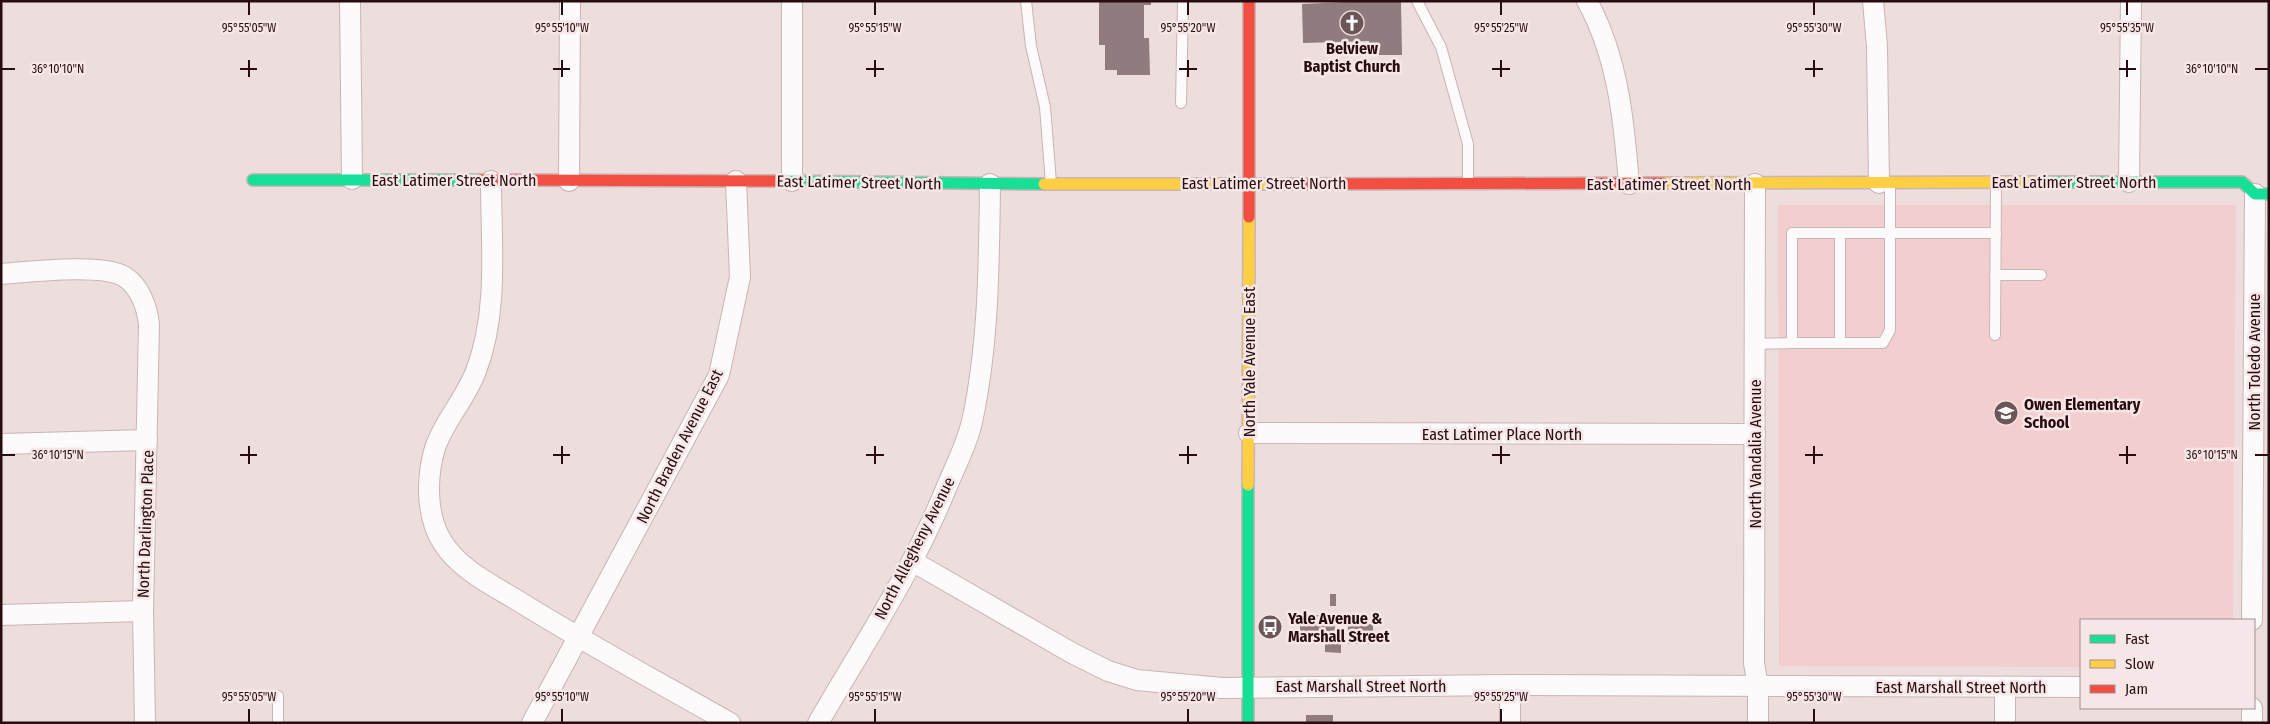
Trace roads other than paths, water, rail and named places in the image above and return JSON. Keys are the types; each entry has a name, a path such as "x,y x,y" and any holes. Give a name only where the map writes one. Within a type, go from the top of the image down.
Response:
{"street":[{"path":"350,1 352,179"},
{"path":"569,181 570,1"},
{"path":"792,1 792,181"},
{"name":"North Yale Avenue East","path":"1248,723 1249,1"},
{"path":"1587,1 1606,44 1617,86 1624,125 1629,184"},
{"path":"1873,1 1884,183"},
{"path":"2129,182 2131,1"},
{"name":"East Latimer Street North","path":"254,180 736,180 990,184 2242,182 2262,194"},
{"name":"North Braden Avenue East","path":"532,723 718,375 740,277 736,180"},
{"path":"491,181 491,315 485,345 475,374 436,447 430,500 431,519 442,543 462,565 578,638 730,723"},
{"name":"North Allegheny Avenue","path":"818,723 912,561 954,472 973,418 985,344 990,184"},
{"name":"North Vandalia Avenue","path":"1755,184 1754,663 1758,686 1758,723"},
{"name":"North Toledo Avenue","path":"2252,619 2261,487 2262,194"},
{"name":"North Darlington Place","path":"1,274 88,270 114,272 126,278 143,299 149,324 143,611 145,723"},
{"name":"East Latimer Place North","path":"1249,433 1755,434"},
{"path":"1,444 147,440"},
{"name":"East Marshall Street North","path":"912,561 1072,653 1108,671 1137,680 1180,686 2080,687"},
{"path":"1,614 143,611"},
{"path":"1510,686 1510,723"},
{"path":"2005,687 2005,723"},
{"path":"2252,709 2252,723"}],"lane":[{"path":"1026,1 1031,46 1045,106 1051,184"},
{"path":"1181,103 1183,1"},
{"path":"1417,1 1441,47 1468,144 1468,183"},
{"path":"1995,335 1996,182"},
{"path":"1755,344 1882,343 1890,330 1890,233 1884,183"},
{"path":"1792,344 1792,233 1996,233"},
{"path":"1840,233 1840,343"},
{"path":"1996,275 2041,275"},
{"path":"278,696 278,723"}],"place":[{"name":"Belview Baptist Church","path":"1352,23"},
{"name":"Owen Elementary School","path":"2006,413"},
{"name":"Yale Avenue & Marshall Street","path":"1270,627"}]}
